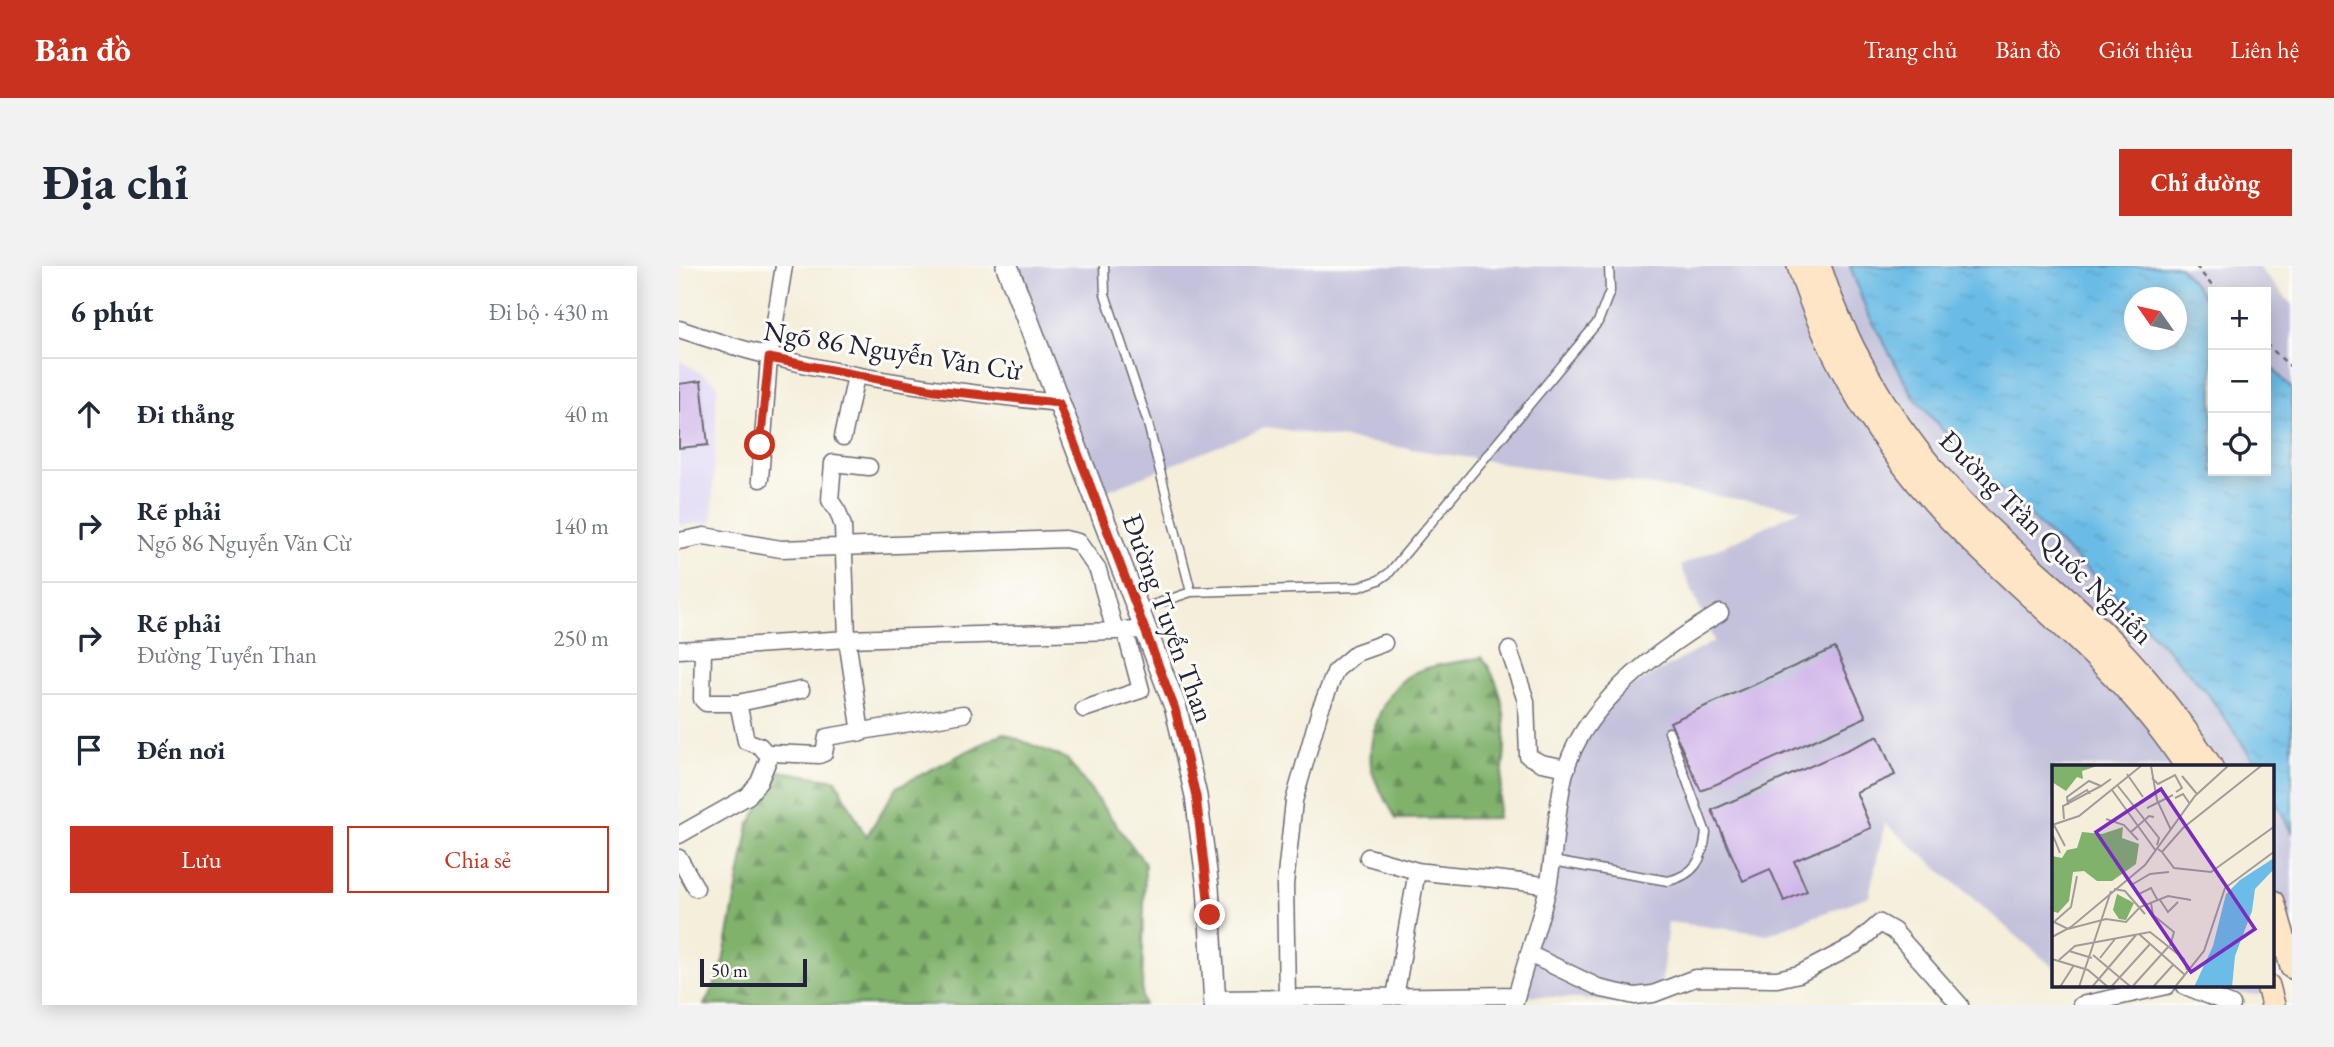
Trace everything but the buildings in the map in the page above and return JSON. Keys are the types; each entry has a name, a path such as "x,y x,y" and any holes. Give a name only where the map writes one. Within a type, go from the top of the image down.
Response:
{"main road":[{"name":"Đường Trần Quốc Nghiễn","path":"1798,266 1841,366 1863,407 1899,459 1951,520 2099,657 2136,697 2186,765"},
{"name":"Đường Trần Quốc Nghiễn","path":"1819,266 1859,358 1909,440 1967,507 2114,644 2151,684 2210,765"},
{"path":"2275,909 2292,967"},
{"path":"2269,988 2273,1005"}],"street":[{"path":"760,479 769,358 784,266"},
{"name":"Đường Tuyển Than","path":"1007,266 1112,541 1134,621 1175,709 1196,796 1208,887 1215,1002"},
{"name":"Ngõ 86 Nguyễn Văn Cừ","path":"679,329 769,358 856,376 935,390 1059,403"},
{"path":"843,437 856,376"},
{"path":"861,733 847,639 843,526 829,499 831,465 869,467"},
{"path":"679,541 704,536 781,549 1065,539 1078,542 1134,621 1141,690 1084,709"},
{"path":"1087,552 1112,541"},
{"path":"1215,1002 1287,997 1516,1000 1548,886 1567,768 1580,739 1624,684 1657,653 1720,613"},
{"path":"679,650 1134,621"},
{"path":"1287,997 1285,886 1288,840 1297,791 1320,710 1336,670 1356,653 1384,643"},
{"path":"703,649 703,702 738,703 801,690"},
{"path":"1509,650 1526,701 1528,756 1541,763 1567,768"},
{"path":"738,703 746,741 760,746 768,755 819,755 824,753 827,737 963,714"},
{"path":"679,835 748,796 759,782 768,755"},
{"path":"1368,857 1417,871 1451,876 1485,876 1548,886"},
{"path":"679,858 696,888"},
{"path":"1395,997 1417,871"},
{"path":"1529,954 1602,989 1636,996 1653,994 1695,978 1777,979 1799,974 1856,945 1880,923 1894,931 1960,1005"},
{"path":"2081,1005 2158,988"},
{"path":"2190,988 2232,1005"}],"lane":[{"path":"1104,266 1105,294 1147,420 1191,592"},
{"path":"1134,621 1168,599 1191,592 1350,587 1370,584 1389,573 1598,322 1610,291 1609,266"},
{"path":"1552,861 1668,881 1682,878 1697,866 1704,850 1706,833 1669,732"}],"path":[{"path":"2196,266 2213,287"},
{"path":"2271,349 2292,368"}],"shaded area":[{"path":"1013,266 2257,266 2292,305 2292,921 2275,960 2275,765 2052,765 2052,966 1885,823 1869,896 1768,934 1668,922 1659,1005 1514,994 1535,910 1545,834 1573,759 1615,696 1714,641 1681,566 1802,509 1267,427 1103,492"},
{"path":"679,360 717,383 712,522 679,525"},
{"path":"2191,988 2263,988 2260,995"}],"green space":[{"path":"1482,657 1493,676 1504,715 1504,755 1497,818 1396,819 1378,786 1371,766 1372,737 1382,708 1400,683 1411,675 1431,667"},
{"path":"1003,733 1067,759 1145,863 1144,1005 704,1005 721,972 749,825 780,771 836,780 866,837 897,787"}],"water":[{"path":"1850,266 2180,266 2208,301 2208,476 2271,476 2271,367 2292,389 2292,834 2275,799 2275,765 2257,765 2206,691 2127,607 1966,457 1913,396 1866,310"}],"route":[{"path":"760,445 769,358 935,390 1059,403 1175,709 1196,796 1210,915"}]}
